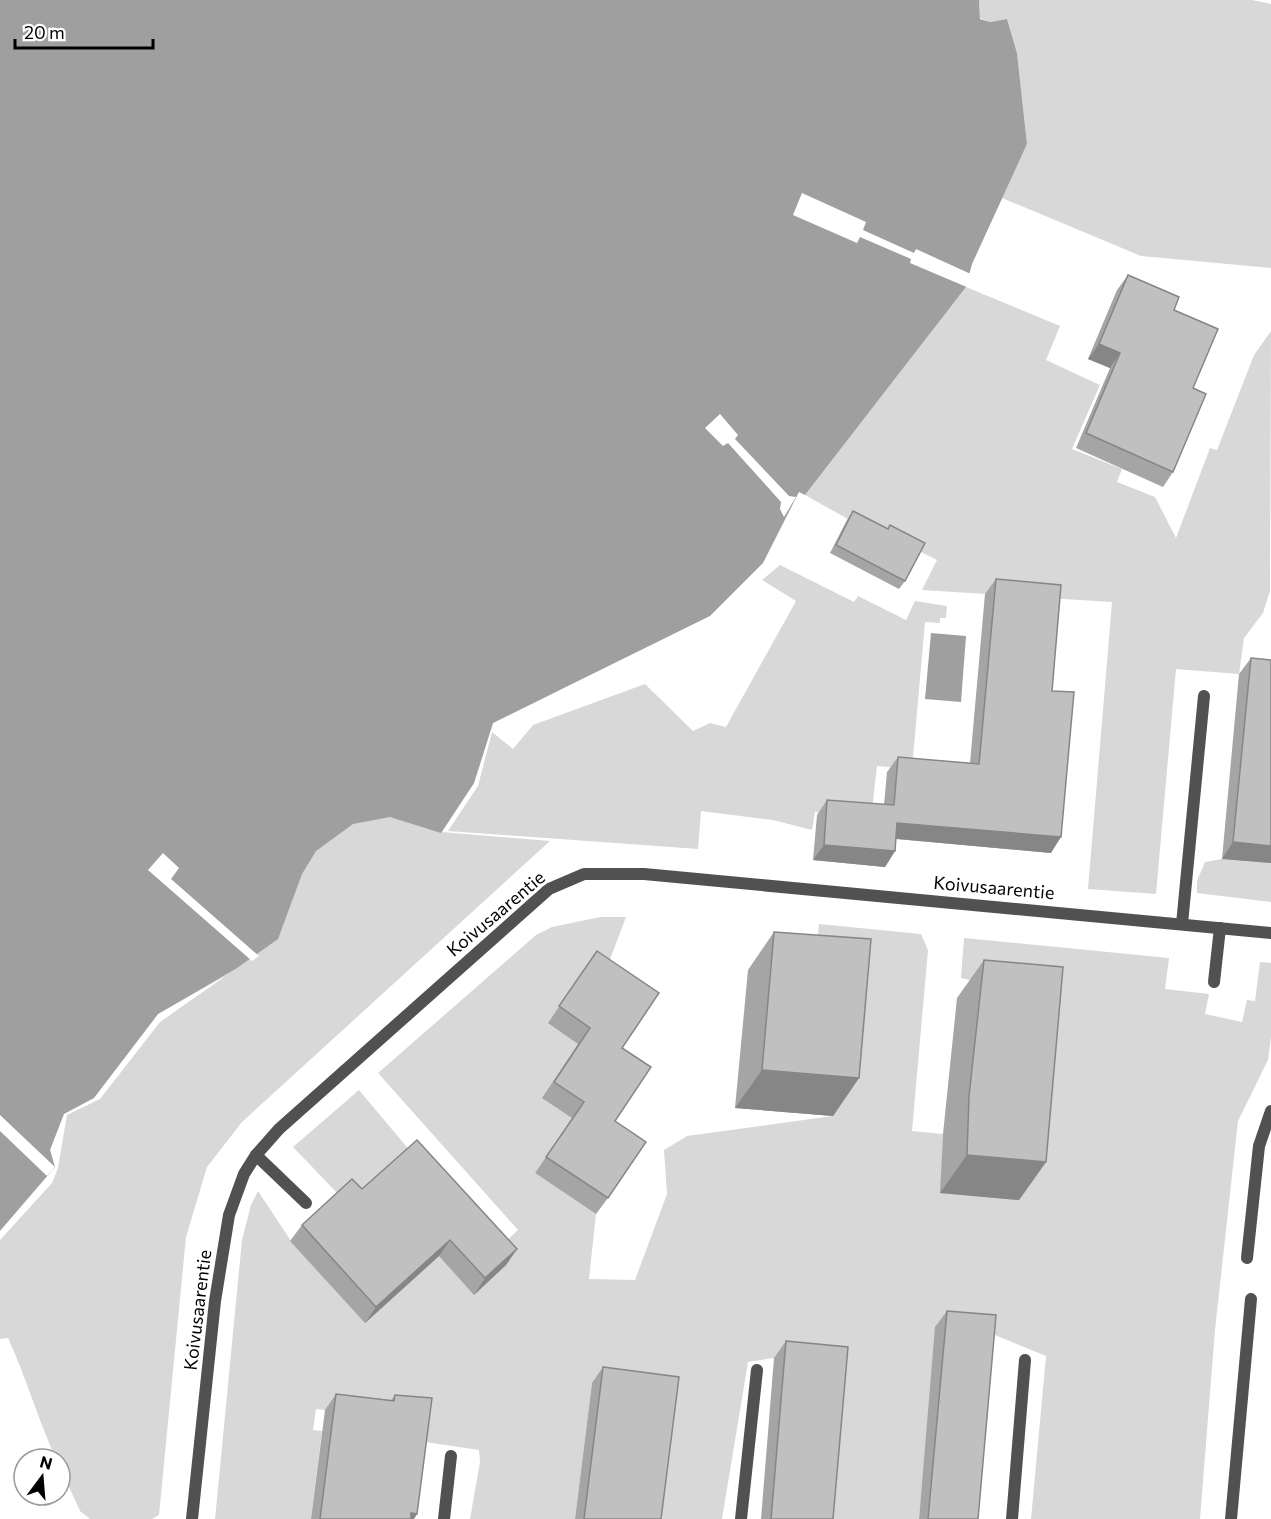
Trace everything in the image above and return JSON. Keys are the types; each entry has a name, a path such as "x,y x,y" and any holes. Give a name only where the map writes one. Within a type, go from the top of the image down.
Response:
{"street":[{"path":"1182,924 1204,696"},
{"name":"Koivusaarentie","path":"192,1519 215,1301 229,1215 238,1187 256,1155 279,1129 549,889 584,874 644,874 1271,933"},
{"path":"1214,982 1220,928"},
{"path":"1247,1258 1259,1146 1271,1111"},
{"path":"256,1155 306,1203"},
{"path":"1232,1519 1251,1299"},
{"path":"1012,1519 1025,1360"},
{"path":"741,1519 757,1370"},
{"path":"444,1519 451,1455"}],"shaded area":[{"path":"0,0 979,0 980,19 990,22 1007,19 1017,53 1027,144 972,264 966,287 805,495 799,492 763,563 710,616 493,723 474,783 441,833 390,817 353,824 316,851 302,874 278,939 237,968 158,1014 94,1098 64,1114 50,1150 55,1167 0,1231"},
{"path":"979,0 1252,0 1271,4 1271,268 1141,256 1002,198 1027,144 1017,53 1007,19 990,22 980,18"},
{"path":"966,287 1060,326 1046,360 1100,385 1072,449 1122,469 1117,482 1155,497 1176,538 1210,448 1217,450 1254,355 1271,331 1270,591 1263,613 1244,638 1239,674 1176,669 1156,894 1088,889 1112,602 922,590 937,560 885,534 882,538 805,495"},
{"path":"780,565 854,602 858,596 906,620 915,601 947,606 946,618 940,618 940,623 925,622 912,769 877,766 871,819 815,812 812,830 773,820 701,811 698,849 448,831 478,786 492,732 513,749 533,725 645,684 693,731 710,723 726,727 796,601 762,580"},
{"path":"931,633 966,636 961,702 925,699"},
{"path":"571,685 493,723 474,783 442,832 550,841 242,1122 207,1167 186,1237 159,1515 152,1519 90,1519 80,1511 72,1493 72,1447 51,1447 8,1338 0,1339 0,1240 52,1183 58,1168 67,1115 100,1099 160,1022 227,975 158,1014 116,1069 193,862"},
{"path":"1222,859 1271,863 1271,902 1197,893 1197,881 1205,862"},
{"path":"600,917 626,917 578,1044 572,1118 535,1173 596,1214 589,1279 635,1280 667,1194 664,1150 687,1136 833,1116 814,975 819,924 921,934 928,950 912,1131 943,1134 941,1193 1017,991 961,978 964,938 1169,958 1165,989 1209,994 1205,1014 1242,1022 1247,1000 1255,1001 1260,962 1271,963 1271,1037 1268,1060 1238,1121 1215,1330 1200,1519 1031,1519 1046,1356 985,1331 936,1327 919,1519 823,1519 774,1358 748,1362 722,1519 652,1519 592,1383 575,1519 470,1519 480,1462 479,1450 412,1440 414,1421 316,1409 313,1430 322,1431 311,1519 215,1519 242,1240 251,1205 258,1191 291,1241 340,1196 293,1147 359,1090 495,1252 518,1230 378,1073 536,935 552,927"}],"pier":[{"path":"802,193 866,222 863,230 914,253 916,249 973,275 969,288 910,263 911,259 860,237 857,243 793,215"},
{"path":"720,414 738,435 735,439 789,496 796,497 784,517 780,509 781,502 728,443 723,446 705,428"},
{"path":"163,853 179,868 171,879 259,956 252,961 148,870"},
{"path":"0,1115 55,1167 47,1176 0,1131"}],"building":[{"path":"1128,275 1179,297 1174,310 1218,329 1193,388 1206,394 1173,472 1086,433 1120,353 1099,344"},
{"path":"853,511 888,529 890,525 925,543 905,581 836,545"},
{"path":"996,579 1061,585 1052,691 1074,692 1061,837 897,823 895,851 824,845 827,800 894,805 898,757 979,764"},
{"path":"1251,658 1271,660 1271,846 1233,842"},
{"path":"774,932 871,939 859,1078 762,1070"},
{"path":"597,951 659,993 622,1048 651,1067 615,1121 646,1142 608,1198 546,1157 584,1102 554,1082 590,1028 559,1006"},
{"path":"984,960 1063,967 1046,1162 967,1155 969,1096"},
{"path":"417,1140 517,1249 485,1278 450,1240 376,1307 302,1225 352,1179 362,1189"},
{"path":"947,1311 996,1315 978,1519 928,1519"},
{"path":"786,1341 848,1347 833,1519 771,1519"},
{"path":"603,1367 679,1377 661,1519 584,1519"},
{"path":"336,1394 394,1401 395,1395 432,1398 417,1514 411,1513 411,1519 320,1519"}]}
